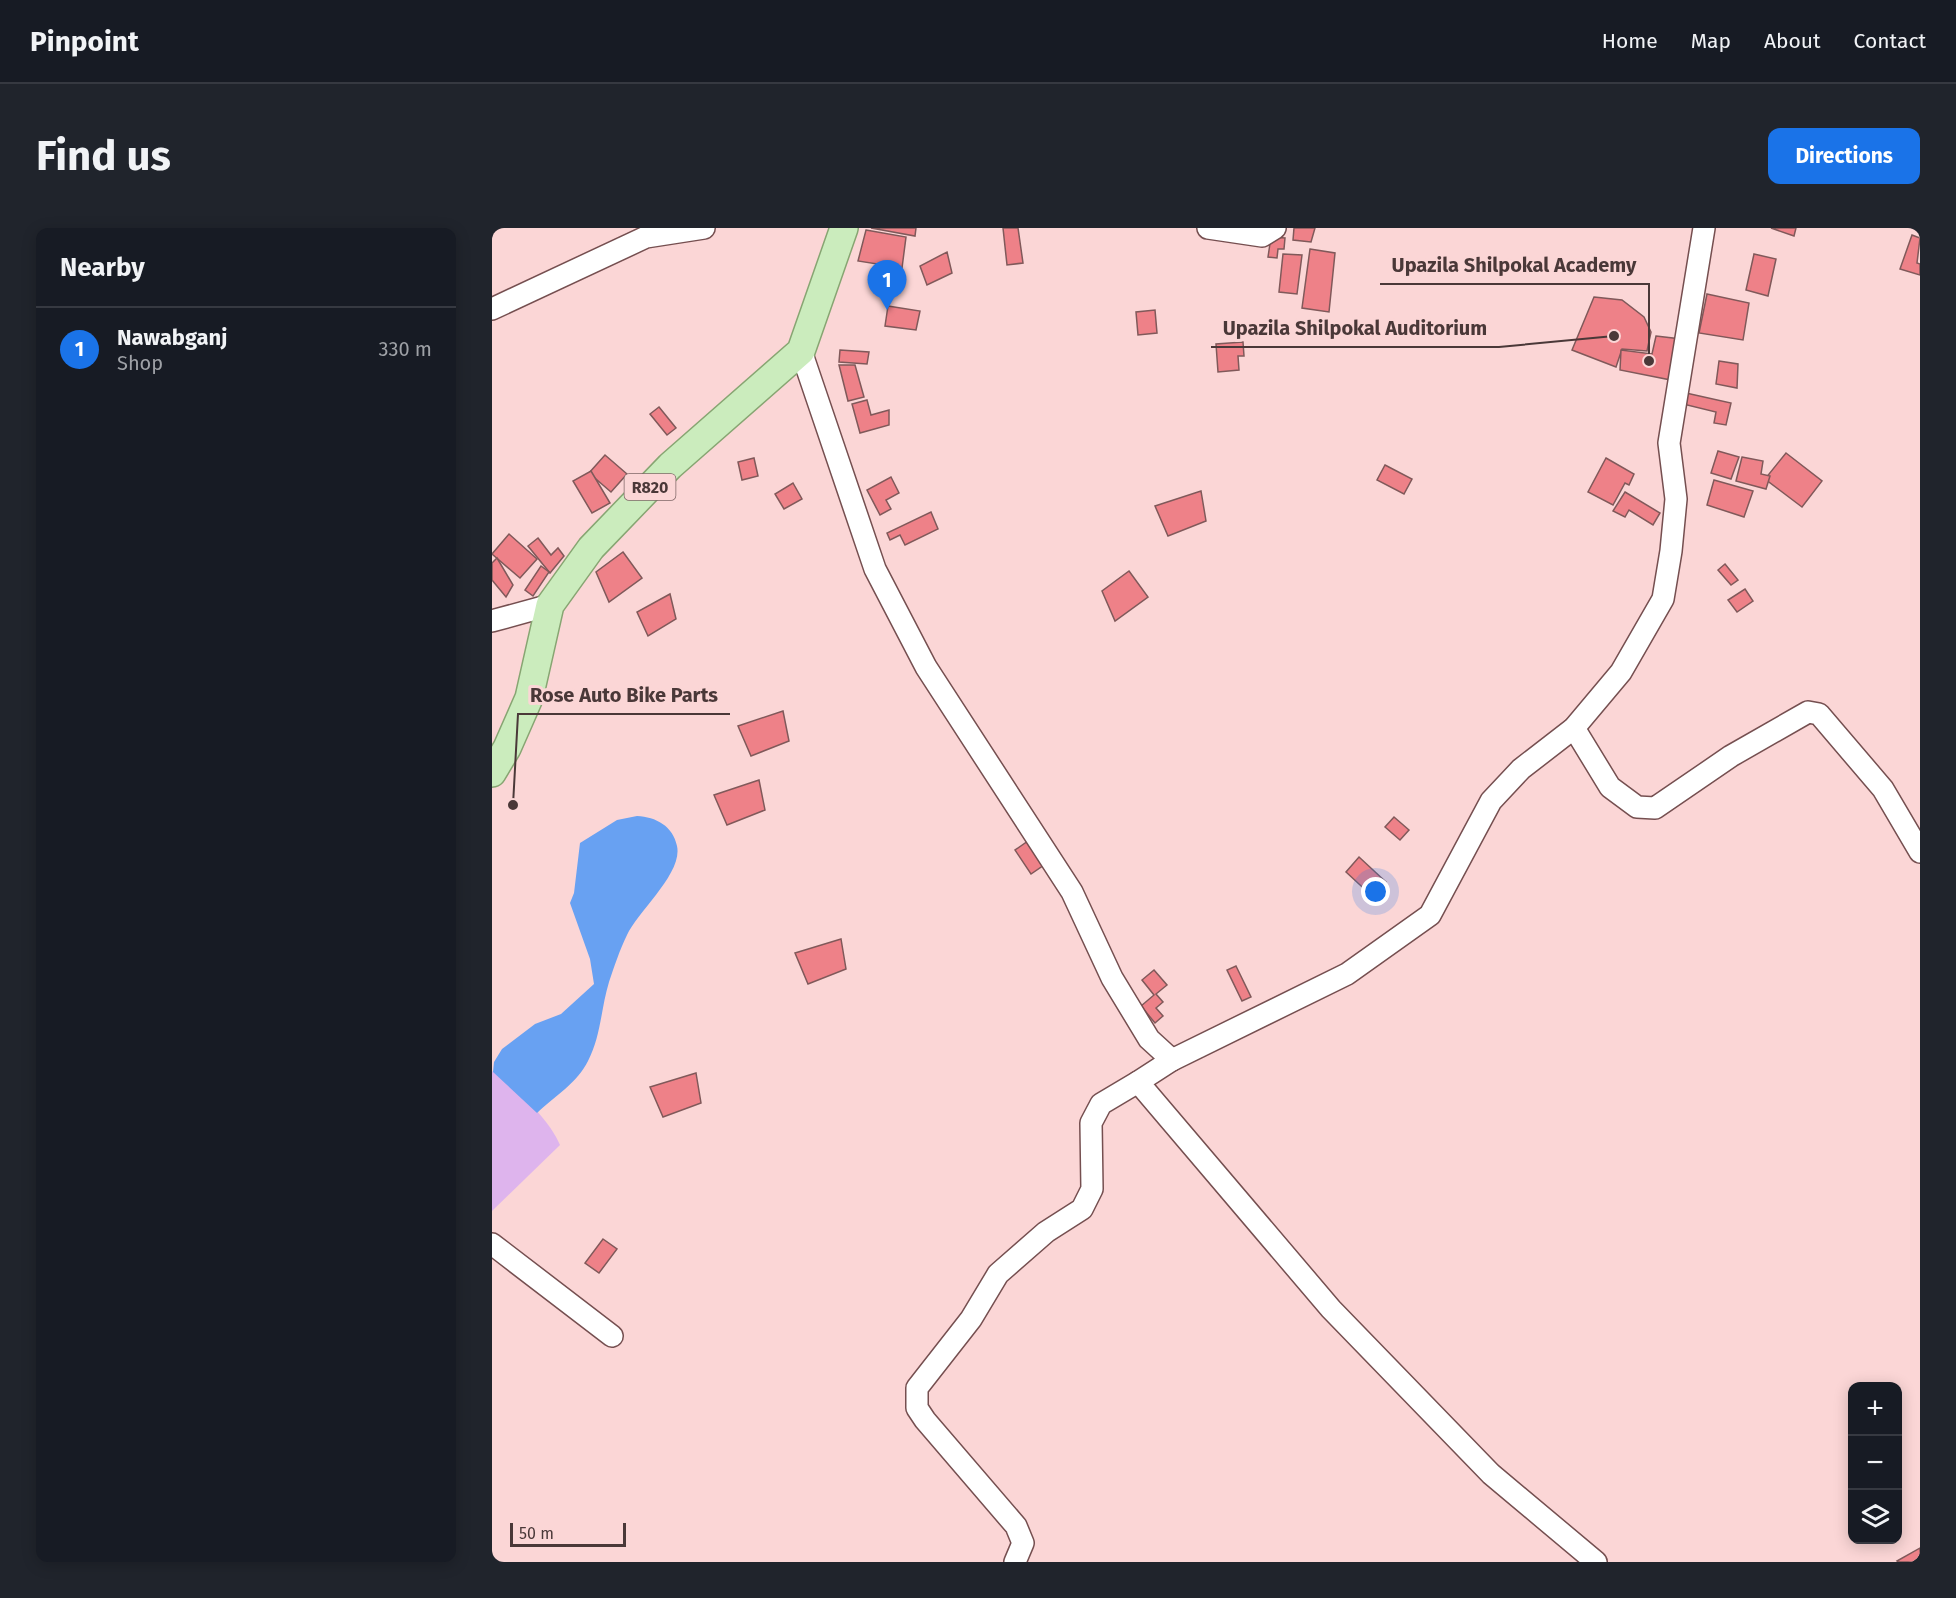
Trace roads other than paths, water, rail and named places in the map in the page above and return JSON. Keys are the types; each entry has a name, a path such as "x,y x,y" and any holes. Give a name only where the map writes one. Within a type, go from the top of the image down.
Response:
{"main road":[{"name":"R820","path":"492,772 507,748 529,699 550,605 591,548 670,466 801,351 844,228"}],"street":[{"path":"492,309 646,237 704,228"},
{"path":"1208,228 1262,236 1275,228"},
{"path":"1015,1562 1023,1543 1016,1526 925,1420 917,1408 917,1388 971,1319 998,1274 1046,1232 1082,1209 1092,1189 1091,1123 1101,1104 1172,1060 1347,974 1430,915 1491,801 1521,769 1574,728 1621,672 1663,598 1671,551 1676,499 1669,443 1704,228"},
{"path":"801,351 875,569 926,667 1072,892 1112,978 1149,1039 1172,1060"},
{"path":"492,621 550,605"},
{"path":"1574,728 1610,787 1637,807 1655,808 1731,756 1808,712 1819,714 1883,789 1920,852"},
{"path":"1138,1082 1331,1309 1491,1474 1596,1562"},
{"path":"492,1244 612,1336"}],"water":[{"path":"637,816 651,818 668,828 675,839 677,857 667,880 624,940 606,992 596,1042 584,1069 537,1113 493,1072 494,1062 502,1049 535,1024 561,1014 594,984 590,959 570,903 574,893 580,843 617,820"}],"place":[{"name":"Nawabganj","path":"887,310"},
{"name":"Upazila Shilpokal Auditorium","path":"1614,336"},
{"name":"Upazila Shilpokal Academy","path":"1649,361"},
{"name":"Rose Auto Bike Parts","path":"513,805"}]}
